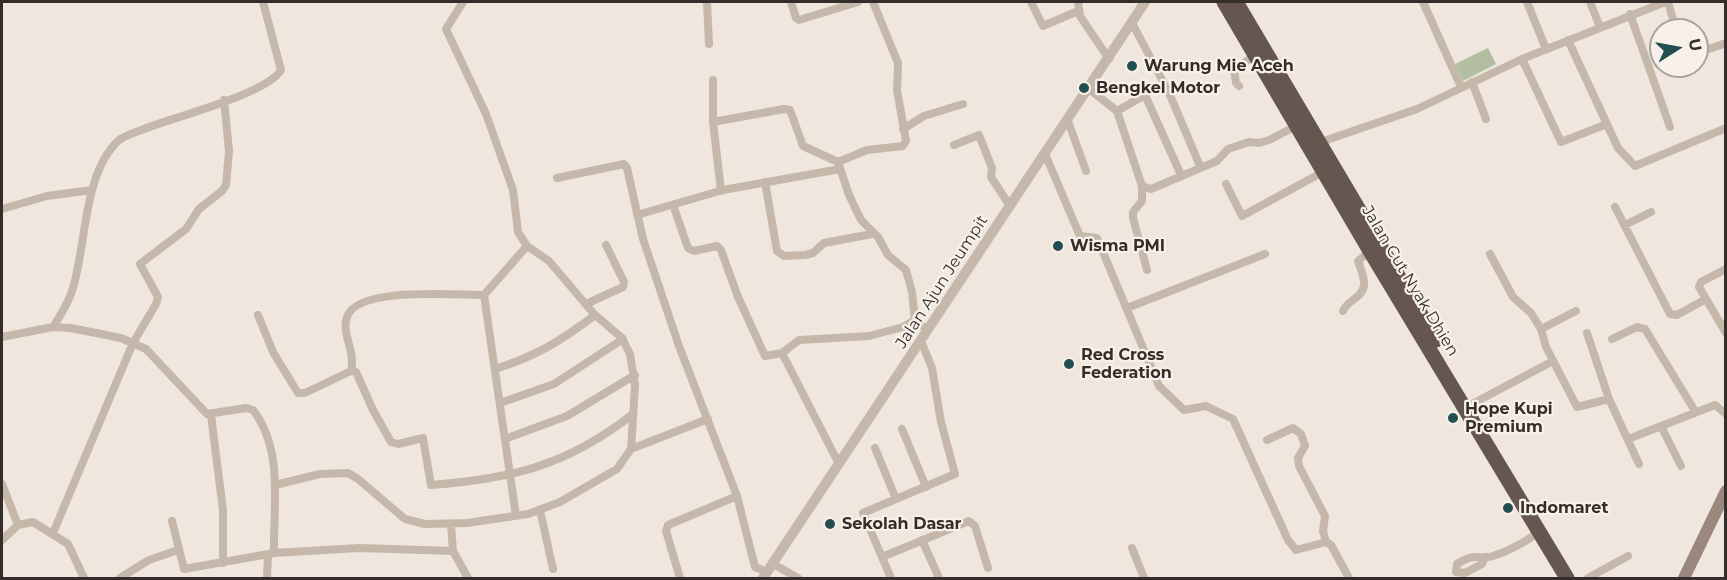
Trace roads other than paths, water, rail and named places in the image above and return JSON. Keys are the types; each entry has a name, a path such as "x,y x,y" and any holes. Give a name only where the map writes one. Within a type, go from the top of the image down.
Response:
{"highway":[{"name":"Jalan Cut Nyak Dhien","path":"1224,2 1296,126 1314,145 1323,172 1567,579"},
{"name":"Jalan Cut Nyak Dhien","path":"1236,2 1314,145 1474,403 1579,579"}],"main road":[{"path":"1684,579 1725,491"}],"street":[{"path":"53,327 74,284 92,190 109,153 120,140 234,98 267,84 277,77 281,70 264,2"},
{"path":"275,485 320,474 348,473 405,519 425,524 451,525 516,516 540,510 584,491 605,477 625,460 631,449 635,375 630,354 623,339 595,315 549,261 527,246 518,230 514,193 486,114 446,29 463,2"},
{"path":"707,2 709,44"},
{"path":"791,2 796,18 799,20 858,2"},
{"path":"637,215 721,191 839,166 867,150 903,146 906,141 897,90 898,63 873,2"},
{"path":"1031,2 1043,26 1078,6 1109,59"},
{"name":"Jalan Ajun Jeumpit","path":"768,572 1145,2"},
{"path":"1423,2 1461,87"},
{"path":"1527,2 1546,49"},
{"path":"1590,2 1600,27"},
{"path":"1314,145 1417,109 1522,59 1630,14 1666,2 1672,18"},
{"path":"1630,14 1670,127"},
{"path":"1132,23 1170,95 1200,166"},
{"path":"1568,40 1618,148 1635,166 1725,128"},
{"path":"1709,49 1725,43"},
{"path":"1239,86 1236,83 1234,70 1255,55"},
{"path":"1522,59 1561,142 1607,124"},
{"path":"713,80 713,122 721,191"},
{"path":"1472,82 1485,119"},
{"path":"1089,89 1117,111 1142,186 1142,201 1133,212 1133,218 1147,270"},
{"path":"1117,111 1145,95 1181,175"},
{"path":"53,533 127,341 158,297 141,270 142,260 186,229 199,209 222,191 226,185 229,151 224,100"},
{"path":"903,129 924,116 963,104"},
{"path":"713,122 784,109 790,110 803,146 839,166 849,195 872,234 878,237 888,255 906,270 912,292 915,320 928,330"},
{"path":"1068,121 1086,171"},
{"path":"1142,186 1151,189 1200,166 1217,161 1228,149 1250,142 1259,143 1269,140 1296,126"},
{"path":"954,145 979,135 992,168 991,177 1010,206"},
{"path":"1045,154 1080,236 1097,238 1159,386 1179,408 1184,410 1206,406 1233,418 1279,522 1296,550 1326,542"},
{"path":"557,178 624,164 637,215 679,346 737,496 755,567 798,579"},
{"path":"1226,184 1242,216 1323,172"},
{"path":"765,183 777,250 784,256 805,255 813,253 824,243 872,234"},
{"path":"2,209 47,196 92,190"},
{"path":"673,205 688,248 694,250 717,246 721,250 738,297 765,356 782,353 799,340 869,336 903,327 915,320"},
{"path":"1615,207 1670,314 1677,315 1706,299"},
{"path":"1625,225 1652,212"},
{"path":"586,304 623,287 624,282 606,244"},
{"path":"351,371 354,358 345,329 347,316 354,306 400,294 484,295 527,246"},
{"path":"1343,311 1345,306 1362,290 1364,284 1358,261 1370,251"},
{"path":"1127,308 1265,254"},
{"path":"1490,254 1513,297 1531,313 1541,329 1553,361 1576,407 1609,399"},
{"path":"1725,269 1701,282 1699,287 1725,333"},
{"path":"484,295 516,516"},
{"path":"1541,329 1576,311"},
{"path":"258,315 273,351 298,393 305,393 351,371 356,372 391,442 398,444 423,439 431,485 511,475 537,467 604,436 633,414"},
{"path":"495,369 536,355 560,342 595,315"},
{"path":"2,338 53,327 81,329 127,341 146,348 204,412 211,415 246,408 253,410 269,439 275,485 271,554 267,579"},
{"path":"1612,339 1637,327 1645,329 1695,411"},
{"path":"1587,333 1609,399 1639,464"},
{"path":"500,403 554,384 623,339"},
{"path":"891,579 862,513 926,487 955,472 941,422 932,368 921,341"},
{"path":"782,353 839,464"},
{"path":"1474,403 1553,361"},
{"path":"505,439 567,416 611,392 635,375"},
{"path":"1628,439 1715,405 1725,414"},
{"path":"211,415 223,510 223,563"},
{"path":"631,449 708,419"},
{"path":"1661,426 1681,466"},
{"path":"1267,440 1293,428 1301,434 1305,446 1298,458 1299,466 1325,516 1323,531 1326,542 1331,545 1347,578"},
{"path":"902,429 926,487"},
{"path":"875,448 896,499"},
{"path":"2,484 18,525"},
{"path":"680,579 666,531 668,525 737,496"},
{"path":"540,510 553,568"},
{"path":"172,521 184,569 271,554 359,548 453,551"},
{"path":"2,540 18,525 33,522 53,533 73,551 84,579"},
{"path":"882,557 965,522 972,522 988,568"},
{"path":"451,525 453,551 468,579"},
{"path":"1485,557 1519,546 1539,532"},
{"path":"922,540 939,579"},
{"path":"1132,548 1144,579"},
{"path":"120,579 149,560 178,550"},
{"path":"1588,579 1628,556"}],"place":[{"name":"Warung Mie Aceh","path":"1132,66"},
{"name":"Bengkel Motor","path":"1084,88"},
{"name":"Wisma PMI","path":"1058,246"},
{"name":"Red Cross Federation","path":"1069,364"},
{"name":"Hope Kupi Premium","path":"1453,418"},
{"name":"Indomaret","path":"1508,508"},
{"name":"Sekolah Dasar","path":"830,524"}]}
